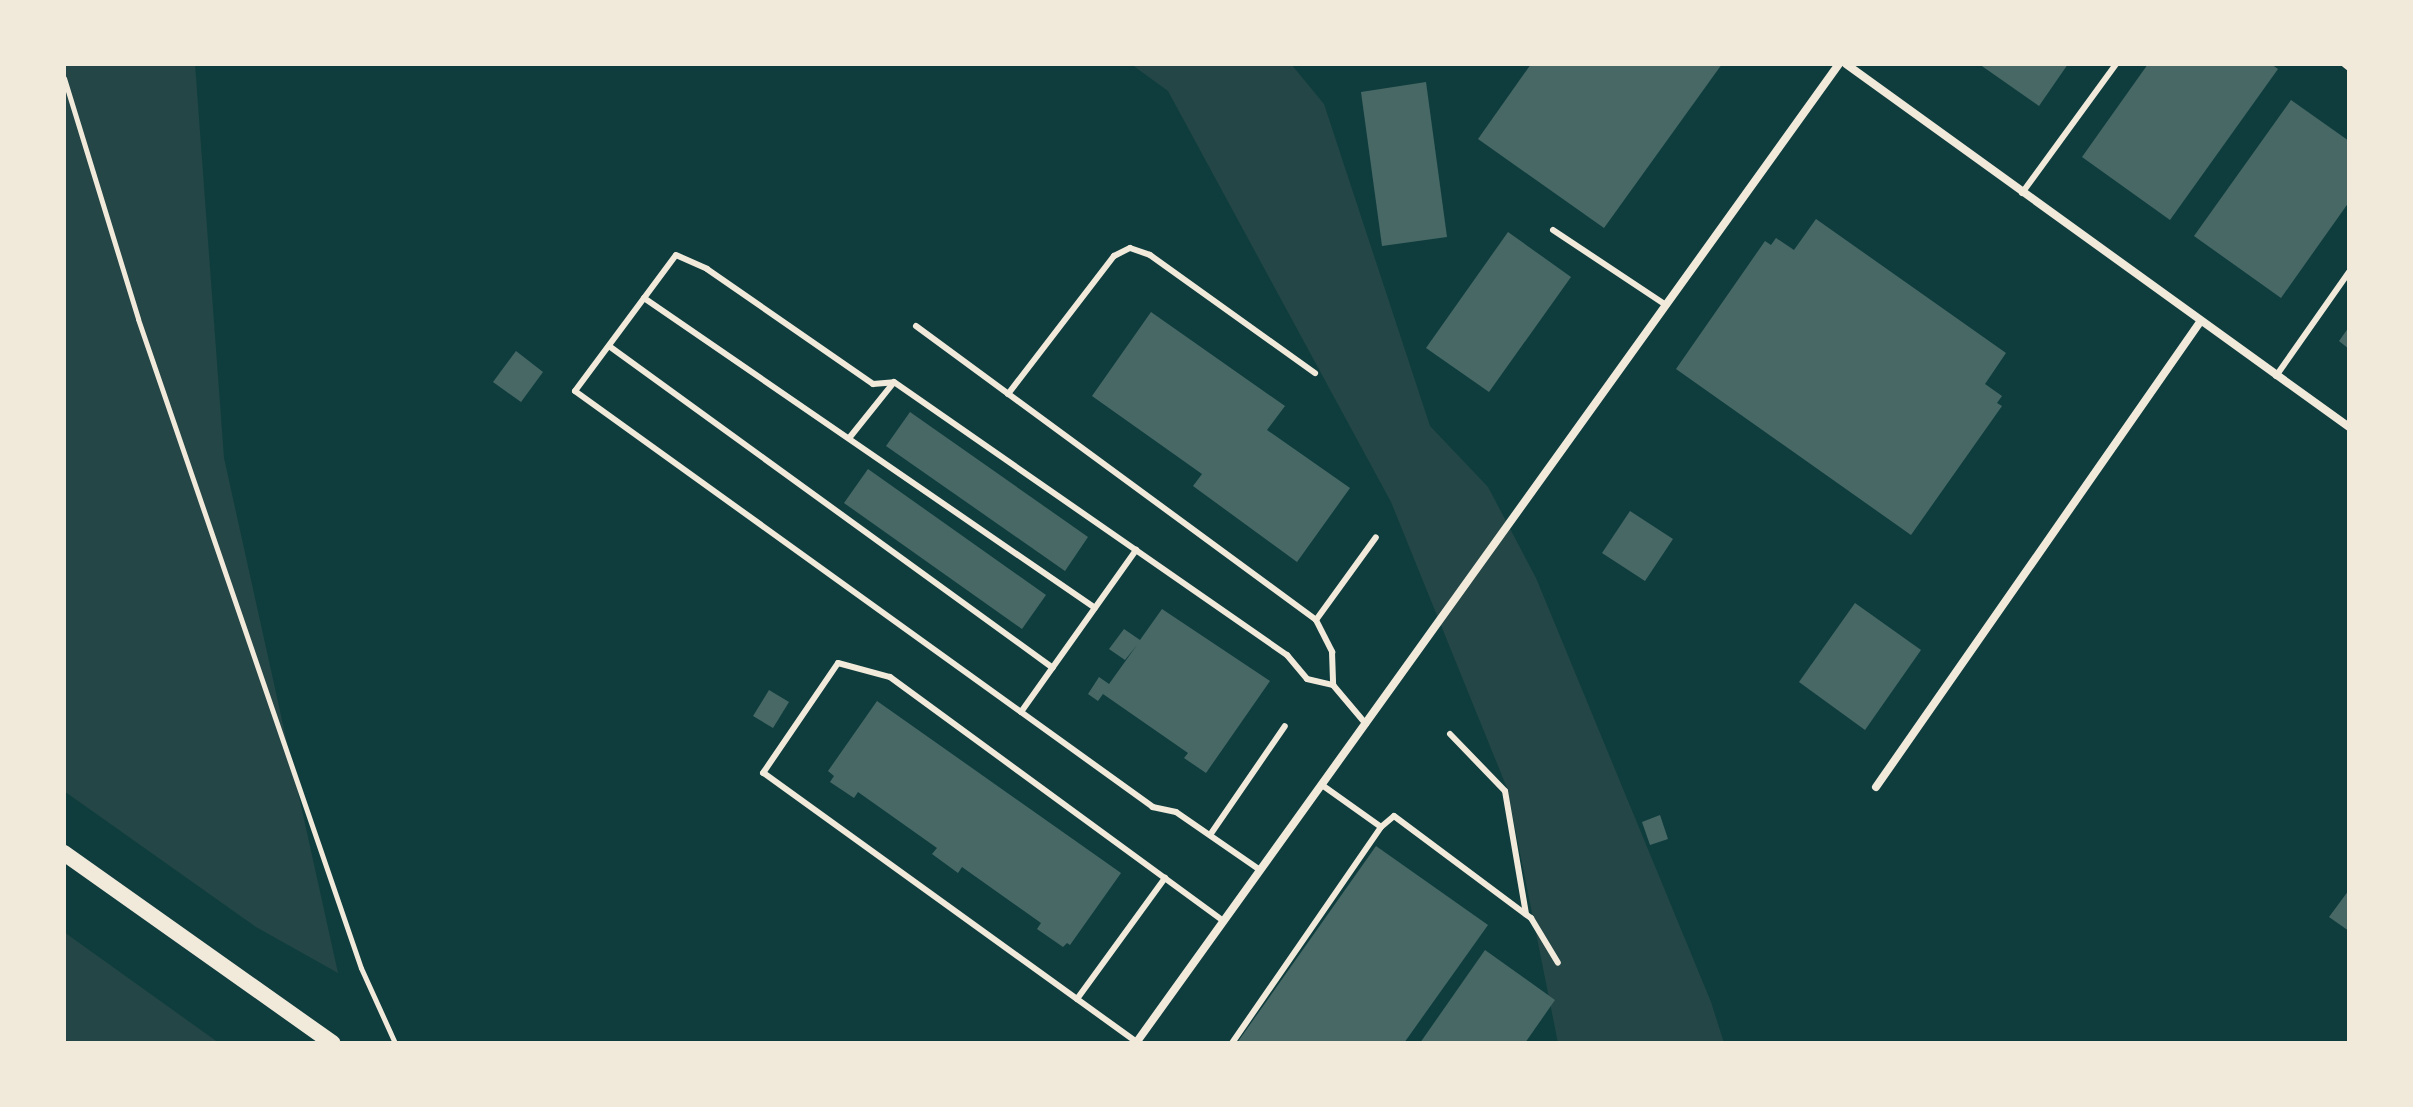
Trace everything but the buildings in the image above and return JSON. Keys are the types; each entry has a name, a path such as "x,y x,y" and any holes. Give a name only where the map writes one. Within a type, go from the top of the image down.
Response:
{"main road":[{"path":"64,853 332,1043"}],"street":[{"path":"1137,1043 1839,64"},
{"path":"1846,64 2349,427"},
{"path":"1876,787 2200,322"}],"lane":[{"path":"2022,193 2116,64"},
{"path":"2344,64 2349,68"},
{"path":"1553,230 1666,305"},
{"path":"1008,394 1114,256 1130,248 1150,255 1315,373"},
{"path":"1260,870 1176,812 1153,807 575,391 676,255 707,269 873,384 894,382 1287,655 1307,679 1333,685 1366,724"},
{"path":"2276,376 2349,272"},
{"path":"644,298 1095,608"},
{"path":"916,326 1316,620 1332,652 1333,685"},
{"path":"609,346 1053,668"},
{"path":"850,437 894,382"},
{"path":"1316,620 1376,537"},
{"path":"1021,712 1136,550"},
{"path":"1137,1043 763,773 838,663 890,677 1223,921"},
{"path":"1210,835 1285,726"},
{"path":"1450,734 1505,791 1526,914"},
{"path":"1322,785 1381,827"},
{"path":"1232,1043 1381,827 1394,816 1526,914 1558,963"},
{"path":"1077,999 1165,878"}],"path":[{"path":"64,78 138,319 319,848 361,968 395,1043"}],"shaded area":[{"path":"64,64 195,64 224,458 338,973 256,927 64,791"},
{"path":"1131,64 1291,64 1324,104 1430,426 1488,487 1536,578 1711,1002 1724,1043 1558,1043 1507,788 1391,502 1168,91"},
{"path":"64,932 219,1043 64,1043"}]}
